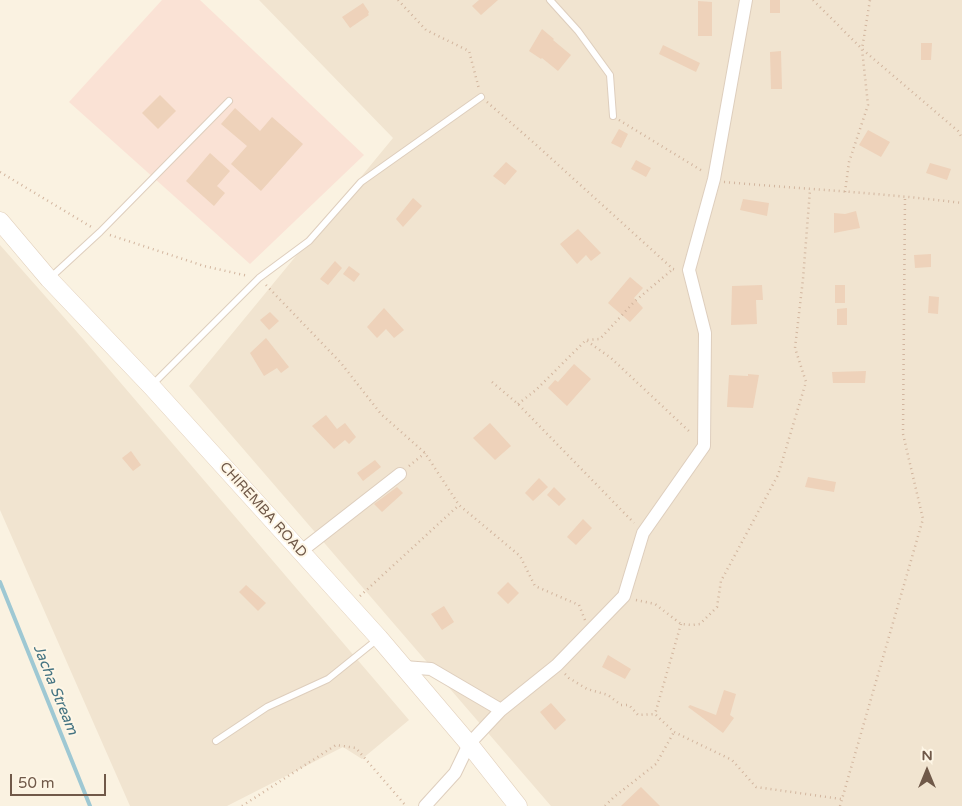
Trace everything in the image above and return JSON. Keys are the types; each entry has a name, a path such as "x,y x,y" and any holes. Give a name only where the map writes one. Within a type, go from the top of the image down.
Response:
{"main road":[{"name":"CHIREMBA ROAD","path":"0,221 49,279 151,386 379,638 469,744 518,806"}],"street":[{"path":"426,806 454,773 469,744 501,710 558,665 624,596 643,533 704,446 705,333 689,270 714,178 746,0"},
{"path":"300,552 400,474"},
{"path":"404,667 431,669 501,710"}],"lane":[{"path":"550,0 578,32 610,75 613,116"},
{"path":"151,386 259,278 309,241 361,182 481,97"},
{"path":"49,279 100,232 229,101"},
{"path":"216,741 267,707 328,679 379,638"}],"path":[{"path":"398,0 426,30 469,51 481,97 673,269 689,270"},
{"path":"813,0 862,49 960,131 962,138"},
{"path":"845,192 849,162 868,105 862,49 870,0"},
{"path":"613,116 714,178 724,182 905,196 962,203"},
{"path":"0,172 100,232 204,266 259,278 341,363 381,414 425,453 459,505 520,556 534,586 579,605 590,632"},
{"path":"624,596 656,604 681,624 700,624 717,607 721,581 778,476 806,382 795,348 804,280 810,190"},
{"path":"840,806 923,519 902,434 905,196"},
{"path":"518,404 536,390 586,340 600,339 634,302 673,269"},
{"path":"586,340 611,358 704,446"},
{"path":"492,382 518,404 643,533"},
{"path":"400,474 425,453"},
{"path":"350,606 459,505"},
{"path":"655,714 681,624"},
{"path":"558,665 569,678 587,689 608,695 621,705 629,705 638,715 655,714 674,732 732,760 756,786 841,799"},
{"path":"605,806 656,764 674,732"},
{"path":"242,806 336,746 356,748 406,806"}],"shaded area":[{"path":"162,0 200,0 364,155 250,264 69,102"},
{"path":"259,0 962,0 962,806 551,806 189,386 393,138"},
{"path":"0,245 84,340 409,720 362,759 343,747 227,806 130,806 0,510"}],"building":[{"path":"479,0 498,0 481,15 472,6"},
{"path":"770,0 780,0 780,13 770,13"},
{"path":"698,1 712,2 712,36 698,36"},
{"path":"363,3 369,15 350,28 342,17"},
{"path":"542,29 571,55 558,71 542,58 529,51"},
{"path":"921,43 932,43 931,60 921,60"},
{"path":"663,45 700,63 696,72 659,54"},
{"path":"781,51 782,89 771,89 770,52"},
{"path":"160,95 176,111 158,129 142,113"},
{"path":"235,108 260,131 272,117 303,144 261,191 231,164 247,146 221,124"},
{"path":"619,129 628,134 621,148 611,143"},
{"path":"868,130 890,142 881,157 859,145"},
{"path":"210,153 230,171 217,186 225,193 214,206 186,181"},
{"path":"636,160 651,168 646,177 631,169"},
{"path":"506,162 517,171 505,185 493,176"},
{"path":"930,163 951,169 947,180 926,173"},
{"path":"413,198 422,206 403,227 396,219"},
{"path":"743,199 769,203 767,216 740,210"},
{"path":"856,211 860,228 834,233 834,213 845,214"},
{"path":"578,229 601,253 591,261 586,255 577,264 560,244"},
{"path":"931,254 931,267 915,268 914,255"},
{"path":"335,261 342,268 328,285 320,279"},
{"path":"349,266 360,274 354,282 343,274"},
{"path":"630,277 643,288 634,298 643,308 630,322 608,303"},
{"path":"762,285 763,300 756,300 757,324 731,325 732,286"},
{"path":"835,285 845,285 845,303 835,303"},
{"path":"929,296 939,297 938,314 928,313"},
{"path":"384,308 404,330 394,338 386,329 377,338 367,327"},
{"path":"847,308 847,325 837,325 837,309"},
{"path":"270,312 279,321 269,330 260,320"},
{"path":"266,338 289,367 281,373 277,368 264,376 250,353"},
{"path":"574,364 591,379 567,406 548,388 555,380 558,382"},
{"path":"866,371 865,383 833,383 832,372"},
{"path":"748,374 759,375 753,408 727,407 729,375 748,376"},
{"path":"326,415 337,429 345,423 356,437 349,444 345,440 334,449 312,426"},
{"path":"490,423 511,446 495,460 473,438"},
{"path":"131,451 141,465 133,471 122,458"},
{"path":"375,460 381,467 363,481 357,473"},
{"path":"808,477 836,482 834,492 805,487"},
{"path":"539,478 548,487 533,501 525,493"},
{"path":"397,487 403,493 382,512 374,504"},
{"path":"554,487 566,499 559,506 547,495"},
{"path":"583,519 592,528 576,545 567,537"},
{"path":"508,582 519,593 508,604 497,593"},
{"path":"246,585 266,603 258,611 239,592"},
{"path":"444,606 454,622 442,630 431,614"},
{"path":"608,655 631,669 625,679 602,667"},
{"path":"724,690 736,694 730,715 734,718 723,733 688,707 690,705 716,715"},
{"path":"551,703 566,720 555,730 540,712"},
{"path":"641,787 660,806 621,806"}],"waterway":[{"name":"Jacha Stream","path":"0,582 90,806"}]}
